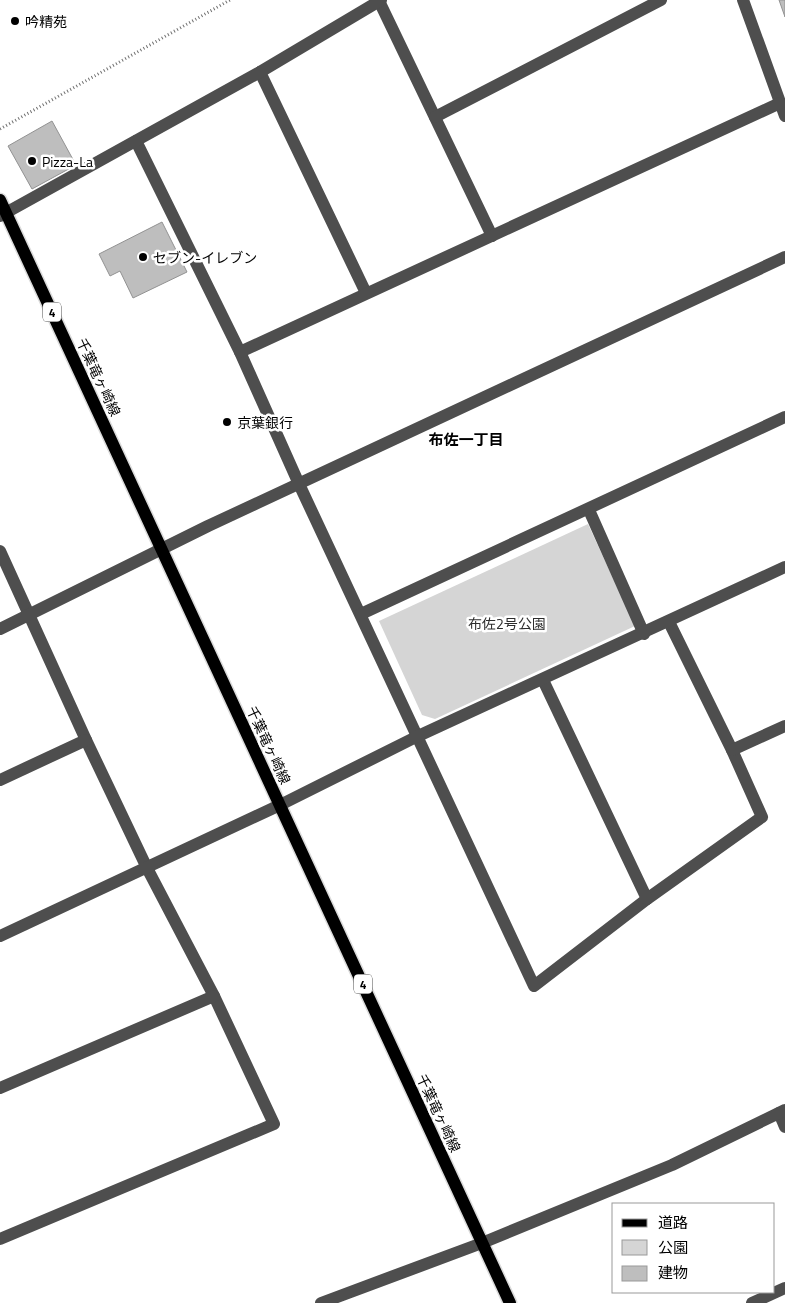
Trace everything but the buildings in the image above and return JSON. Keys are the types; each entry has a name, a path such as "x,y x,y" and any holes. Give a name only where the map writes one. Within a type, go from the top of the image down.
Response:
{"main road":[{"name":"千葉竜ヶ崎線","path":"0,200 3,214 162,548 510,1303"}],"street":[{"path":"3,214 260,72 380,0 492,236"},
{"path":"435,117 661,0"},
{"path":"743,0 785,116"},
{"path":"260,72 366,293"},
{"path":"240,352 780,104"},
{"path":"136,141 240,352 298,484 361,614 416,737 534,986 647,899 762,817 732,750 669,622"},
{"path":"0,629 162,548 785,257"},
{"path":"361,614 589,510 785,417"},
{"path":"589,510 644,634"},
{"path":"0,551 86,740 148,868 214,996 274,1124 0,1239"},
{"path":"0,936 280,805 416,737 644,634 785,567"},
{"path":"543,680 647,899"},
{"path":"732,750 785,726"},
{"path":"0,780 86,740"},
{"path":"0,1088 214,996"},
{"path":"321,1303 482,1243 672,1165 782,1112 785,1127"},
{"path":"752,1303 774,1293"}],"path":[{"path":"0,129 230,0"}],"green space":[{"name":"布佐2号公園","path":"588,524 635,626 435,719 422,715 379,621"}],"place":[{"name":"吟精苑","path":"15,21"},
{"name":"Pizza-La","path":"32,161"},
{"name":"セブン-イレブン","path":"143,257"},
{"name":"京葉銀行","path":"227,422"}],"district":[{"name":"布佐一丁目","path":"466,439"}]}
